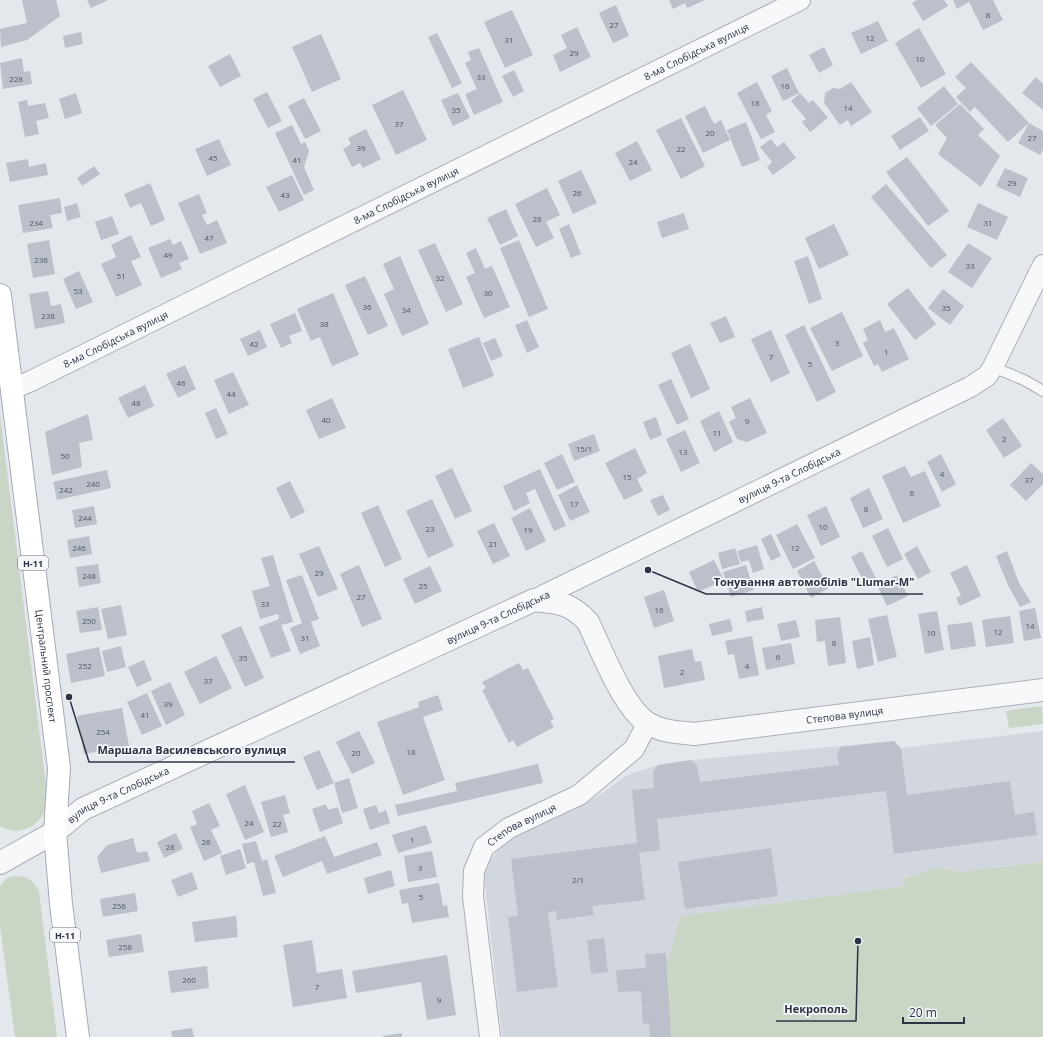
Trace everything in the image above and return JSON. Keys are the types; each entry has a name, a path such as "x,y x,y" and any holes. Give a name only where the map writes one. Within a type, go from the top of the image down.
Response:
{"main road":[{"name":"Центральний проспект","path":"0,295 58,768 55,832 61,904 78,1037"}],"street":[{"name":"8-ма Слобідська вулиця","path":"12,389 31,381 800,0"},
{"name":"вулиця 9-та Слобідська","path":"0,863 55,832 83,809 534,600 970,387 987,376 993,367 1043,266"},
{"name":"Степова вулиця","path":"534,600 564,603 588,622 624,698 647,724 663,730 694,734 1043,690"},
{"name":"Степова вулиця","path":"490,1037 473,896 474,871 484,847 509,828 579,796 634,749 647,724"}],"lane":[{"path":"993,367 1024,380 1043,391"}],"shaded area":[{"path":"1043,731 1043,862 958,872 949,868 903,878 905,886 681,916 671,1022 671,1037 502,1037 484,876 486,866 502,846 513,838 576,809 604,792 625,776 658,765 691,760 894,741 901,748"}],"green space":[{"path":"0,414 48,801 46,809 37,822 24,830 16,831 8,830 0,826"},
{"path":"1042,706 1043,724 1009,728 1006,711"},
{"path":"1043,862 1043,1037 671,1037 666,966 681,916 905,886 903,879 930,870 944,868 958,872"},
{"path":"15,876 29,879 39,891 57,1037 15,1037 0,926 0,886 7,878"}],"building":[{"path":"22,0 56,0 60,16 27,40 1,47 0,29 27,23"},
{"path":"87,0 108,0 91,8"},
{"path":"669,0 705,0 687,8 685,3 673,9"},
{"path":"917,0 944,0 948,6 923,21 912,3"},
{"path":"953,0 993,0 1003,20 983,30 969,2 957,9"},
{"path":"616,5 629,36 613,43 599,13"},
{"path":"512,10 533,55 505,68 484,22"},
{"path":"878,21 888,41 861,54 851,33"},
{"path":"577,27 591,57 560,72 553,55 567,48 561,35"},
{"path":"919,28 946,74 921,88 895,43"},
{"path":"81,32 83,44 65,48 63,36"},
{"path":"437,33 462,83 452,88 428,37"},
{"path":"321,34 341,79 312,92 292,47"},
{"path":"824,47 833,65 819,73 809,55"},
{"path":"479,48 503,102 474,115 465,94 477,89 465,63 471,60 468,52"},
{"path":"230,54 241,76 220,87 208,66"},
{"path":"22,58 24,72 30,71 32,84 3,89 0,63"},
{"path":"971,62 1029,123 1008,142 975,107 970,112 956,97 966,88 955,77"},
{"path":"787,68 799,93 783,101 771,76"},
{"path":"514,70 524,91 513,97 502,76"},
{"path":"1036,77 1043,84 1043,110 1022,93"},
{"path":"757,82 772,111 766,115 775,132 761,139 737,93"},
{"path":"851,82 872,112 851,126 848,120 840,125 824,103 825,93 833,88 840,89"},
{"path":"944,86 958,104 931,126 917,108"},
{"path":"403,90 427,140 396,155 372,105"},
{"path":"267,92 282,121 268,128 253,99"},
{"path":"76,93 82,113 65,119 59,99"},
{"path":"458,93 470,118 453,126 441,100"},
{"path":"800,93 809,103 813,100 828,118 810,132 802,122 806,119 791,101"},
{"path":"304,98 321,131 305,139 288,106"},
{"path":"27,100 28,106 45,103 49,118 36,121 39,134 25,137 18,102"},
{"path":"960,104 984,129 978,135 1000,156 981,187 938,154 947,138 935,125"},
{"path":"705,106 714,124 721,120 730,140 703,153 685,116"},
{"path":"920,117 929,131 900,150 891,136"},
{"path":"681,118 705,166 681,179 656,130"},
{"path":"746,122 760,160 742,167 727,130"},
{"path":"1029,123 1043,131 1043,150 1040,155 1018,143"},
{"path":"292,125 301,144 305,142 309,151 304,167 314,190 304,195 275,133"},
{"path":"366,129 381,159 363,168 360,163 352,167 343,149 351,144 348,138"},
{"path":"219,139 231,165 207,176 195,149"},
{"path":"771,139 777,147 784,142 796,158 773,175 767,167 772,162 760,147"},
{"path":"637,141 652,170 630,181 615,153"},
{"path":"907,157 949,211 928,226 886,172"},
{"path":"28,159 29,167 46,163 48,175 10,182 6,163"},
{"path":"94,166 100,174 82,186 77,178"},
{"path":"1005,168 1028,178 1020,197 996,186"},
{"path":"581,170 597,203 573,214 558,181"},
{"path":"292,175 304,200 279,212 266,187"},
{"path":"150,183 165,220 151,226 141,203 130,208 124,194"},
{"path":"886,184 947,255 931,268 871,197"},
{"path":"547,188 560,215 546,222 554,238 536,247 515,204"},
{"path":"199,194 207,213 202,215 207,225 217,220 227,243 200,254 178,203"},
{"path":"60,198 62,213 50,215 53,228 23,233 18,205"},
{"path":"77,203 81,217 67,221 64,207"},
{"path":"978,203 1008,217 997,240 967,227"},
{"path":"506,209 518,236 500,245 487,218"},
{"path":"684,213 689,229 662,238 657,222"},
{"path":"112,216 119,234 101,240 95,222"},
{"path":"569,224 581,254 571,258 559,229"},
{"path":"834,224 849,255 819,269 805,238"},
{"path":"131,235 141,257 131,261 142,285 116,297 101,264 116,257 111,245"},
{"path":"170,239 173,245 181,241 189,259 179,263 182,269 161,278 148,248"},
{"path":"49,240 55,274 33,278 27,244"},
{"path":"519,240 548,309 529,317 500,248"},
{"path":"435,243 463,304 446,312 418,250"},
{"path":"968,243 992,258 972,288 948,272"},
{"path":"476,248 485,269 492,266 510,307 484,318 466,277 475,273 466,253"},
{"path":"400,256 429,324 402,336 384,294 394,289 383,264"},
{"path":"808,256 822,299 809,304 794,261"},
{"path":"79,271 93,302 76,309 63,279"},
{"path":"365,276 388,326 368,335 345,285"},
{"path":"908,288 936,324 915,340 887,304"},
{"path":"943,289 964,306 950,325 928,308"},
{"path":"48,291 51,306 61,304 65,323 35,329 29,294"},
{"path":"333,293 359,355 332,366 320,337 311,341 297,309"},
{"path":"842,312 863,356 832,371 810,328"},
{"path":"295,313 302,331 289,336 292,343 281,348 270,324"},
{"path":"726,316 735,337 720,343 710,323"},
{"path":"527,320 539,347 527,353 515,325"},
{"path":"880,320 885,332 894,328 909,359 882,372 878,364 874,366 863,343 868,340 863,329"},
{"path":"804,325 836,392 817,402 785,335"},
{"path":"260,330 267,347 248,356 240,339"},
{"path":"771,330 790,373 771,382 751,339"},
{"path":"479,337 494,376 463,388 448,349"},
{"path":"495,338 503,356 491,361 483,343"},
{"path":"690,344 710,389 691,398 671,353"},
{"path":"185,365 196,389 178,398 166,374"},
{"path":"233,372 249,405 229,414 214,380"},
{"path":"671,379 689,419 677,425 658,385"},
{"path":"145,385 154,406 128,418 118,398"},
{"path":"332,398 346,428 319,439 306,410"},
{"path":"750,398 767,433 747,442 737,439 729,422 736,418 731,407"},
{"path":"216,408 228,434 216,439 205,413"},
{"path":"719,411 733,442 714,452 700,421"},
{"path":"88,414 93,440 79,443 82,467 52,475 45,432"},
{"path":"656,417 662,435 650,440 643,422"},
{"path":"1003,418 1022,446 1004,458 986,430"},
{"path":"685,430 700,463 681,472 666,439"},
{"path":"594,434 600,451 574,461 568,444"},
{"path":"635,448 647,473 637,479 643,491 624,500 605,463"},
{"path":"562,454 575,482 557,490 544,463"},
{"path":"941,454 956,484 942,492 927,462"},
{"path":"1031,463 1043,474 1043,484 1026,501 1010,485"},
{"path":"905,466 911,477 925,471 941,506 903,523 882,476"},
{"path":"452,468 472,511 455,519 435,476"},
{"path":"540,469 566,526 554,531 535,489 526,493 530,503 514,511 503,486"},
{"path":"107,470 111,488 57,500 53,482"},
{"path":"290,481 305,512 291,519 276,488"},
{"path":"577,485 590,512 570,521 558,495"},
{"path":"869,488 883,519 863,528 850,498"},
{"path":"663,495 670,510 658,516 650,500"},
{"path":"432,499 454,546 428,558 406,511"},
{"path":"378,505 402,559 385,567 361,513"},
{"path":"94,506 97,524 75,528 72,510"},
{"path":"826,506 840,537 821,546 807,515"},
{"path":"530,508 546,541 526,551 511,518"},
{"path":"494,523 510,556 493,564 477,531"},
{"path":"797,524 815,558 793,569 776,535"},
{"path":"888,528 903,559 887,567 872,536"},
{"path":"771,534 781,556 771,561 761,539"},
{"path":"89,536 92,554 70,558 67,540"},
{"path":"757,545 764,569 753,573 749,560 741,562 737,551"},
{"path":"319,546 338,589 318,597 299,554"},
{"path":"917,546 931,572 918,579 904,554"},
{"path":"735,548 740,564 722,569 718,553"},
{"path":"862,551 878,582 867,588 851,557"},
{"path":"1007,551 1019,583 1031,602 1020,607 1008,585 996,556"},
{"path":"273,555 293,622 281,625 291,651 271,658 259,627 279,619 278,614 260,619 252,591 270,586 261,558"},
{"path":"714,560 724,580 698,592 689,572"},
{"path":"814,561 829,588 811,598 797,571"},
{"path":"98,564 101,583 79,587 76,567"},
{"path":"359,565 382,619 362,627 340,574"},
{"path":"746,565 754,590 731,597 723,572"},
{"path":"967,565 981,596 960,606 956,598 961,595 950,573"},
{"path":"430,566 442,591 415,604 403,579"},
{"path":"302,575 319,619 311,622 320,646 300,654 290,628 302,623 286,580"},
{"path":"897,575 908,596 887,606 877,585"},
{"path":"664,590 674,621 654,628 644,597"},
{"path":"121,605 127,635 108,639 101,609"},
{"path":"98,607 102,630 80,633 76,611"},
{"path":"762,607 764,619 747,622 745,611"},
{"path":"1035,608 1041,638 1024,641 1019,611"},
{"path":"937,611 944,650 925,654 918,614"},
{"path":"887,615 897,657 878,662 868,619"},
{"path":"1010,616 1014,643 986,647 982,620"},
{"path":"840,617 846,663 828,666 825,641 817,642 815,620"},
{"path":"730,619 733,631 712,636 709,624"},
{"path":"796,620 800,637 781,641 777,624"},
{"path":"972,622 976,646 951,650 947,625"},
{"path":"241,626 264,678 245,687 221,635"},
{"path":"752,636 759,675 739,679 734,654 728,655 725,641"},
{"path":"870,637 874,665 857,669 852,641"},
{"path":"791,643 795,664 766,670 762,648"},
{"path":"121,646 126,667 107,672 102,651"},
{"path":"99,647 105,676 71,683 66,654"},
{"path":"692,649 695,662 701,661 705,680 664,688 658,656"},
{"path":"216,656 232,688 200,704 184,672"},
{"path":"144,660 152,680 137,687 128,667"},
{"path":"519,663 523,670 528,668 554,719 550,721 554,727 517,747 513,740 509,743 482,690 486,688 482,682"},
{"path":"170,682 185,715 166,725 151,691"},
{"path":"147,693 162,726 142,735 127,702"},
{"path":"438,695 443,710 423,717 445,780 403,795 377,722 419,707 418,702"},
{"path":"122,708 129,746 84,754 77,716"},
{"path":"359,731 375,763 352,774 336,742"},
{"path":"894,741 901,749 907,795 1010,781 1015,815 1034,812 1037,835 894,854 886,791 657,819 660,850 639,853 645,900 592,906 594,915 557,920 556,911 548,912 558,987 517,992 508,917 518,916 511,859 637,843 632,790 654,788 653,772 658,765 691,760 697,766 700,782 839,765 837,754 841,747"},
{"path":"319,750 334,783 317,790 303,757"},
{"path":"538,764 543,783 398,816 395,805 457,791 455,783"},
{"path":"349,778 358,808 342,813 334,783"},
{"path":"245,785 264,832 245,840 226,794"},
{"path":"285,795 290,813 283,815 288,832 271,837 261,802"},
{"path":"209,803 220,826 211,830 222,853 204,861 190,827 197,824 192,811"},
{"path":"326,804 328,810 338,807 343,823 320,832 312,809"},
{"path":"376,805 379,813 386,810 390,823 370,830 363,809"},
{"path":"426,825 432,843 398,853 392,835"},
{"path":"176,833 183,849 164,858 157,842"},
{"path":"325,836 334,857 377,842 382,855 327,874 322,861 283,877 274,856"},
{"path":"133,838 137,853 147,851 150,861 101,873 97,857 107,845"},
{"path":"256,841 262,861 267,859 276,893 263,896 254,862 247,864 242,844"},
{"path":"771,848 778,896 685,909 678,862"},
{"path":"240,849 246,868 226,875 220,856"},
{"path":"432,851 437,877 408,882 404,856"},
{"path":"391,870 395,886 368,894 364,878"},
{"path":"192,872 198,889 178,897 171,880"},
{"path":"439,883 443,906 447,905 449,917 412,923 408,903 402,904 399,890"},
{"path":"135,893 138,911 103,917 100,899"},
{"path":"236,916 238,937 195,942 192,922"},
{"path":"141,934 144,952 109,957 106,940"},
{"path":"604,938 608,972 591,974 587,940"},
{"path":"312,940 317,973 342,969 347,998 293,1007 283,945"},
{"path":"666,953 671,1037 650,1037 649,1023 643,1024 641,991 618,992 616,970 646,968 645,954"},
{"path":"447,955 456,1015 427,1020 421,982 356,993 352,971"},
{"path":"207,966 209,988 171,993 168,971"},
{"path":"192,1028 194,1037 172,1037 171,1031"},
{"path":"402,1033 402,1037 383,1037 383,1036"}],"place":[{"name":"Тонування автомобілів \"Llumar-M\"","path":"648,570"},
{"name":"Маршала Василевського вулиця","path":"69,697"},
{"name":"Некрополь","path":"858,941"}]}
